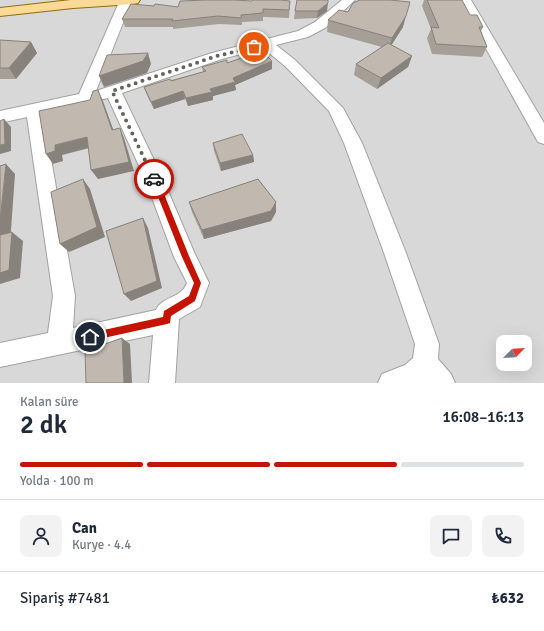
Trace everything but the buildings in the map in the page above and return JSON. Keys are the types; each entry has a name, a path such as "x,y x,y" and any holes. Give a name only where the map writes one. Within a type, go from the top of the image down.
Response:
{"main road":[{"path":"0,5 42,0"},
{"path":"0,12 133,0"}],"street":[{"path":"85,99 126,0"},
{"path":"0,117 85,99 217,56 303,34 320,25 349,0"},
{"path":"465,0 544,138"},
{"path":"266,44 290,63 335,108 353,143 395,253 426,344 425,364 413,375 391,383"},
{"path":"112,91 154,179 185,257 198,283 192,298 167,313 162,383"},
{"path":"34,110 64,296 59,343"},
{"path":"0,355 167,320"},
{"path":"425,364 442,383"}],"shaded area":[{"path":"0,0 544,0 544,383 0,383"}],"way so far":[{"path":"154,179 112,91 217,56 254,47"}],"route":[{"path":"90,337 167,320 167,313 192,298 198,283 185,257 154,179"}]}
